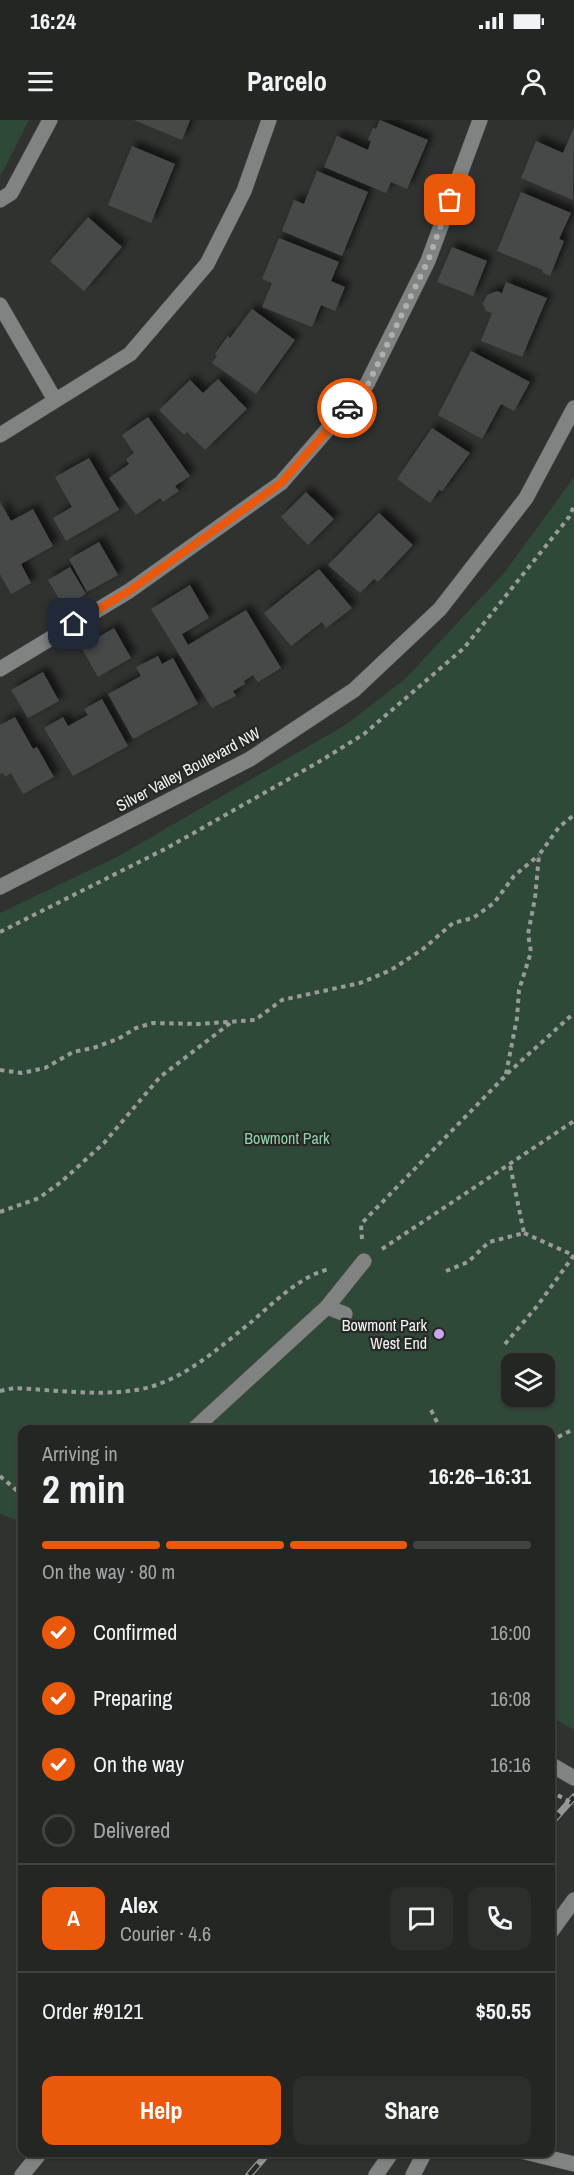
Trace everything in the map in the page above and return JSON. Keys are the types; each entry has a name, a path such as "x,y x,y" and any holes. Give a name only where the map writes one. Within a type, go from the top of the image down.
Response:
{"street":[{"path":"0,200 11,193 50,120"},
{"path":"0,435 130,354 207,264 244,191 268,120"},
{"path":"0,669 129,591 281,483 368,384 428,261 480,120"},
{"path":"0,305 54,400"},
{"name":"Silver Valley Boulevard NW","path":"0,887 250,759 354,690 440,609 526,498 574,408"},
{"path":"199,1425 327,1306 364,1261"},
{"path":"327,1306 345,1314"},
{"path":"555,1767 574,1778"},
{"path":"555,1926 574,1900"},
{"path":"22,2175 37,2157"},
{"path":"376,2175 389,2157"},
{"path":"412,2175 422,2157"},
{"path":"545,2157 574,2164"}],"path":[{"path":"0,1070 22,1073 45,1068 73,1052 118,1039 136,1028 153,1023 199,1024 255,1020 282,1000 360,982 390,970 423,949 453,923 473,918 494,903 514,876 539,855 559,827 574,814"},
{"path":"506,1076 517,1018 519,990 531,952 528,934 535,898 539,855"},
{"path":"364,1261 361,1224 506,1076 574,1013"},
{"path":"0,1212 39,1198 61,1182 104,1143 160,1077 235,1020"},
{"path":"0,1391 14,1388 126,1391 152,1386 186,1371 298,1283 322,1271 364,1261 574,1121"},
{"path":"510,1165 524,1233"},
{"path":"447,1271 468,1262 489,1242 524,1233 574,1255 538,1305 505,1344"},
{"path":"431,1410 438,1425"},
{"path":"555,1438 574,1429"},
{"path":"0,1476 18,1492"},
{"path":"555,1794 574,1804"}],"green space":[{"path":"0,120 29,120 0,177"},
{"name":"Bowmont Park","path":"574,477 574,1730 555,1719 555,1425 18,1425 18,1521 0,1514 0,913 115,858 347,724 406,678 505,572"}],"building":[{"path":"134,120 190,120 182,140"},
{"path":"380,120 428,140 407,189 391,182 386,193 324,167 337,136 368,150 371,141 368,140 373,128 376,129"},
{"path":"574,127 573,200 521,178 536,141 563,153"},
{"path":"132,146 175,164 151,223 108,205"},
{"path":"317,171 368,192 342,256 282,231 294,200 304,204"},
{"path":"521,192 571,213 559,239 564,241 550,276 542,272 543,270 497,251"},
{"path":"88,217 122,247 84,291 50,261"},
{"path":"279,238 339,262 331,281 345,287 335,311 321,305 312,327 262,307 272,283 262,279"},
{"path":"452,247 487,261 473,296 437,282"},
{"path":"506,282 547,298 522,357 481,341 492,313 486,311 483,304 487,295 497,291 502,293"},
{"path":"252,309 295,340 256,394 212,363 217,356 215,354 228,336 230,338"},
{"path":"471,351 530,382 514,411 501,404 482,439 438,415"},
{"path":"218,379 247,409 205,450 187,432 184,435 159,410 190,380 203,393"},
{"path":"148,417 190,476 175,486 179,491 163,502 160,498 136,515 109,478 129,464 126,459 134,453 122,435"},
{"path":"432,428 470,453 442,491 439,490 430,503 397,479"},
{"path":"89,458 119,510 66,541 53,518 72,507 55,477"},
{"path":"306,492 334,519 308,545 281,517"},
{"path":"0,502 11,521 33,509 53,546 21,564 31,583 11,594 0,574"},
{"path":"379,513 413,545 378,582 374,579 360,593 328,565"},
{"path":"99,542 118,575 87,592 69,559"},
{"path":"70,567 86,594 64,607 48,580"},
{"path":"319,569 352,608 326,628 322,622 291,646 264,613"},
{"path":"190,585 209,618 182,634 188,645 246,610 281,668 258,682 253,675 244,681 245,684 233,691 236,696 212,708 151,609"},
{"path":"114,628 131,658 98,677 81,647"},
{"path":"158,656 162,664 173,658 198,704 133,739 108,694 141,676 136,667"},
{"path":"43,672 59,701 28,718 11,690"},
{"path":"102,699 128,746 73,776 44,728 63,717 68,726 88,715 84,709"},
{"path":"15,717 33,749 37,747 54,777 23,794 11,773 5,777 3,773 0,774 0,725"}],"railway":[{"path":"555,1818 574,1797"},
{"path":"249,2175 265,2157"}],"way so far":[{"path":"347,408 368,384 428,261 450,200"}],"place":[{"name":"Bowmont Park West End","path":"439,1334"}],"route":[{"path":"74,624 129,591 281,483 347,408"}]}
